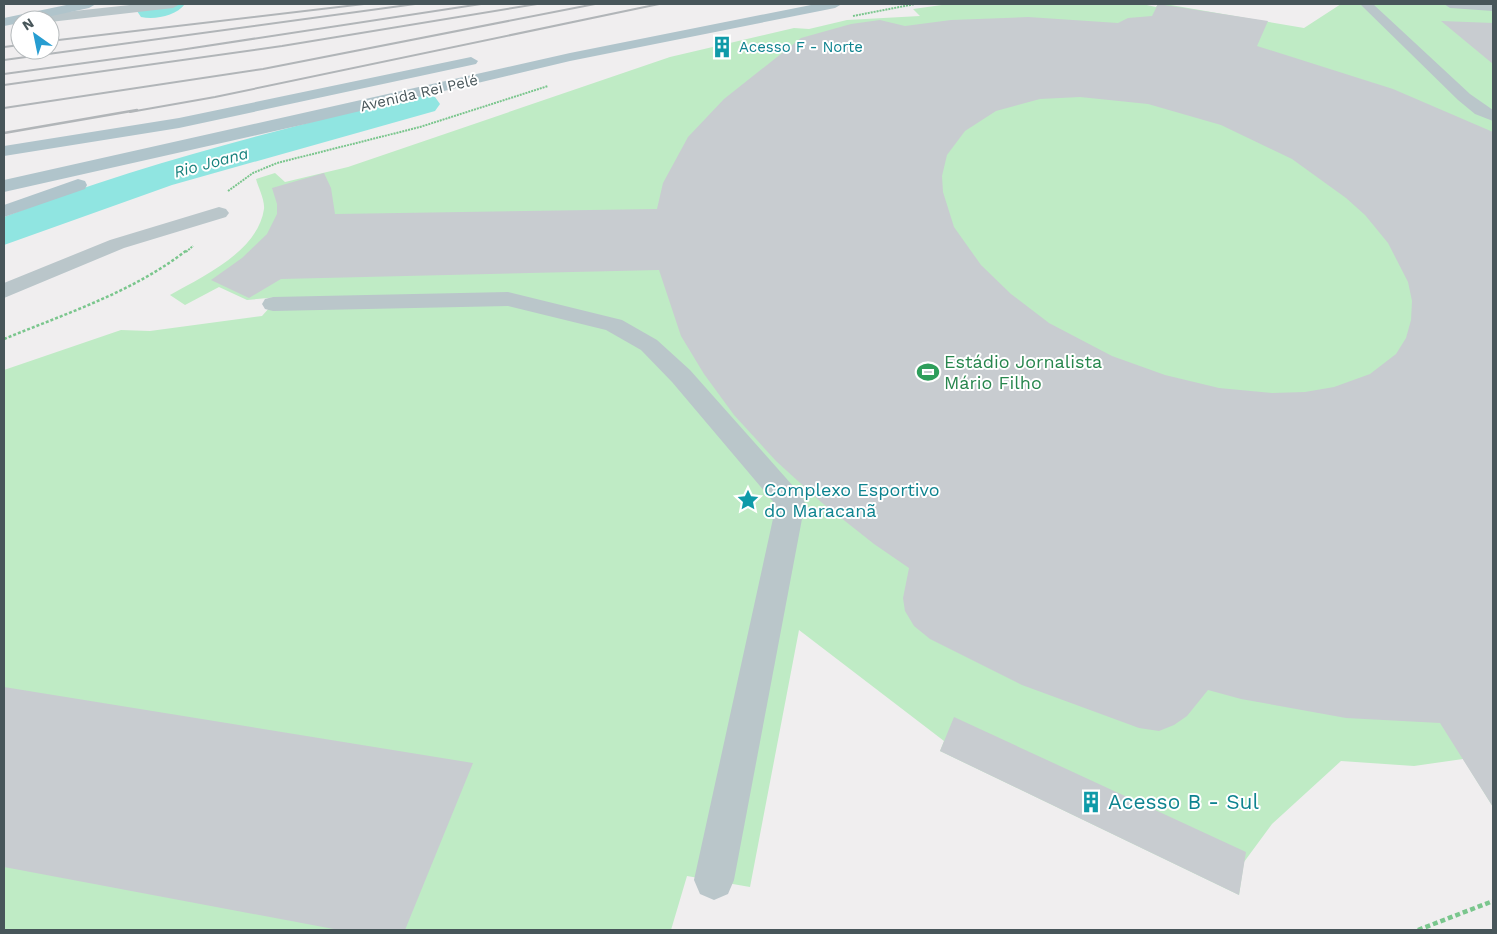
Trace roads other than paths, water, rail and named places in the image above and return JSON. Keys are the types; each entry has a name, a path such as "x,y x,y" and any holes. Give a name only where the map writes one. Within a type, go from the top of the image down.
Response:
{"main road":[{"path":"4,22 89,4"},
{"name":"Avenida Rei Pelé","path":"4,186 310,118 592,52 835,4"},
{"path":"592,52 608,33"},
{"name":"Avenida Rei Pelé","path":"4,152 179,123 483,59"},
{"path":"4,211 101,178 310,118"},
{"path":"4,162 179,123"}],"street":[{"path":"60,15 151,4"},
{"path":"60,16 173,4"},
{"path":"1366,4 1464,97 1481,111 1493,116"},
{"path":"1450,4 1493,7"},
{"path":"4,291 117,244 219,213"},
{"path":"273,304 508,299 614,325 649,345 674,370 791,503 714,880"}],"waterway":[{"path":"151,11 171,4"},
{"name":"Rio Joana","path":"4,232 106,193 158,176 423,104"}],"railway":[{"path":"60,40 364,4"},
{"path":"4,60 415,4"},
{"path":"4,74 180,50 481,4"},
{"path":"4,85 282,46 537,4"},
{"path":"4,108 263,69 595,4"},
{"path":"130,112 215,97 659,4"},
{"path":"4,47 10,46"},
{"path":"4,133 137,110"}],"place":[{"name":"Acesso F - Norte","path":"722,47"},
{"name":"Estádio Jornalista Mário Filho","path":"928,372"},
{"name":"Complexo Esportivo do Maracanã","path":"748,500"},
{"name":"Acesso B - Sul","path":"1091,802"}]}
